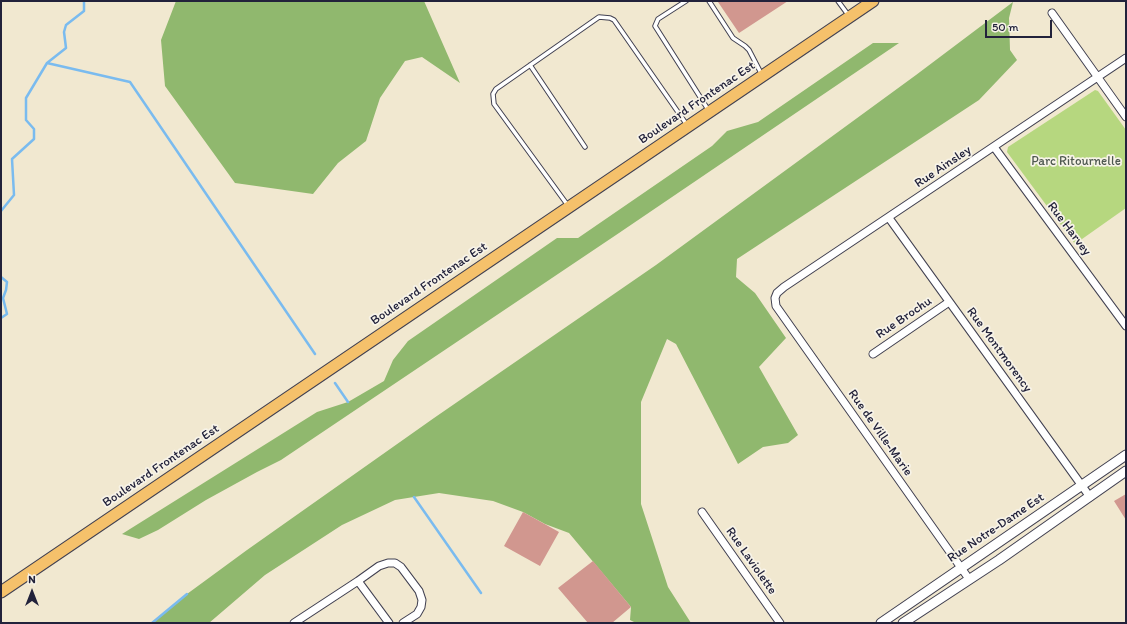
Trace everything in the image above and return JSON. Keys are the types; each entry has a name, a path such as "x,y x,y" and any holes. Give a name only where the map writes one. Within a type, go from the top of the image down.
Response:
{"main road":[{"name":"Boulevard Frontenac Est","path":"1,592 568,206 873,1"}],"street":[{"path":"1052,13 1126,117"},
{"name":"Rue Ainsley","path":"775,298 784,287 1126,58"},
{"name":"Rue Harvey","path":"994,147 1126,326"},
{"name":"Rue Montmorency","path":"888,218 1090,497"},
{"name":"Rue de Ville-Marie","path":"775,298 776,306 969,579"},
{"name":"Rue Brochu","path":"873,354 949,302"},
{"name":"Rue Notre-Dame Est","path":"881,623 1126,456"},
{"name":"Rue Notre-Dame Est","path":"903,623 1090,497 1126,471"},
{"name":"Rue Laviolette","path":"702,512 780,623"},
{"path":"294,623 379,566 388,563 395,563 401,567 419,591 422,600 422,607 417,614 403,623"},
{"path":"358,581 390,623"}],"lane":[{"path":"686,1 658,19 655,26 709,112"},
{"path":"709,1 733,38 749,50 762,76"},
{"path":"838,1 850,17"},
{"path":"568,206 494,104 493,94 496,89 599,17 614,20 626,35 688,126"},
{"path":"530,65 585,147"}],"green space":[{"path":"176,1 424,1 460,83 422,57 405,61 380,98 366,141 338,163 313,194 235,183 165,86 161,40"},
{"path":"1013,2 1009,18 1010,50 1017,60 979,100 737,259 736,277 755,293 786,338 759,367 798,435 788,443 763,447 738,464 676,344 667,339 641,402 641,504 668,587 691,623 636,623 630,620 631,607 569,533 545,524 523,512 493,501 439,493 395,500 342,525 265,575 209,623 152,623 187,594 247,550 434,418 656,265 916,75"},
{"path":"873,43 899,43 281,460 206,500 158,530 139,539 122,534 317,412 348,402 384,381 393,360 408,341 557,238 578,238 712,146 727,131 758,122"},
{"name":"Parc Ritournelle","path":"1095,90 1098,91 1126,130 1126,208 1075,244 1007,152 1008,147"}],"building":[{"path":"788,1 739,33 718,2"},
{"path":"1126,494 1126,520 1114,501"},
{"path":"523,512 559,532 540,566 504,546"},
{"path":"593,561 631,607 612,623 588,623 558,588"}],"waterway":[{"path":"1,211 14,195 12,159 34,139 34,129 26,120 26,98 47,63 66,48 64,32 66,25 84,11 84,1"},
{"path":"47,63 130,82 315,354"},
{"path":"1,277 7,282 3,298 7,314 1,318"},
{"path":"335,383 348,402"},
{"path":"414,497 481,593"},
{"path":"152,623 187,594"}]}
